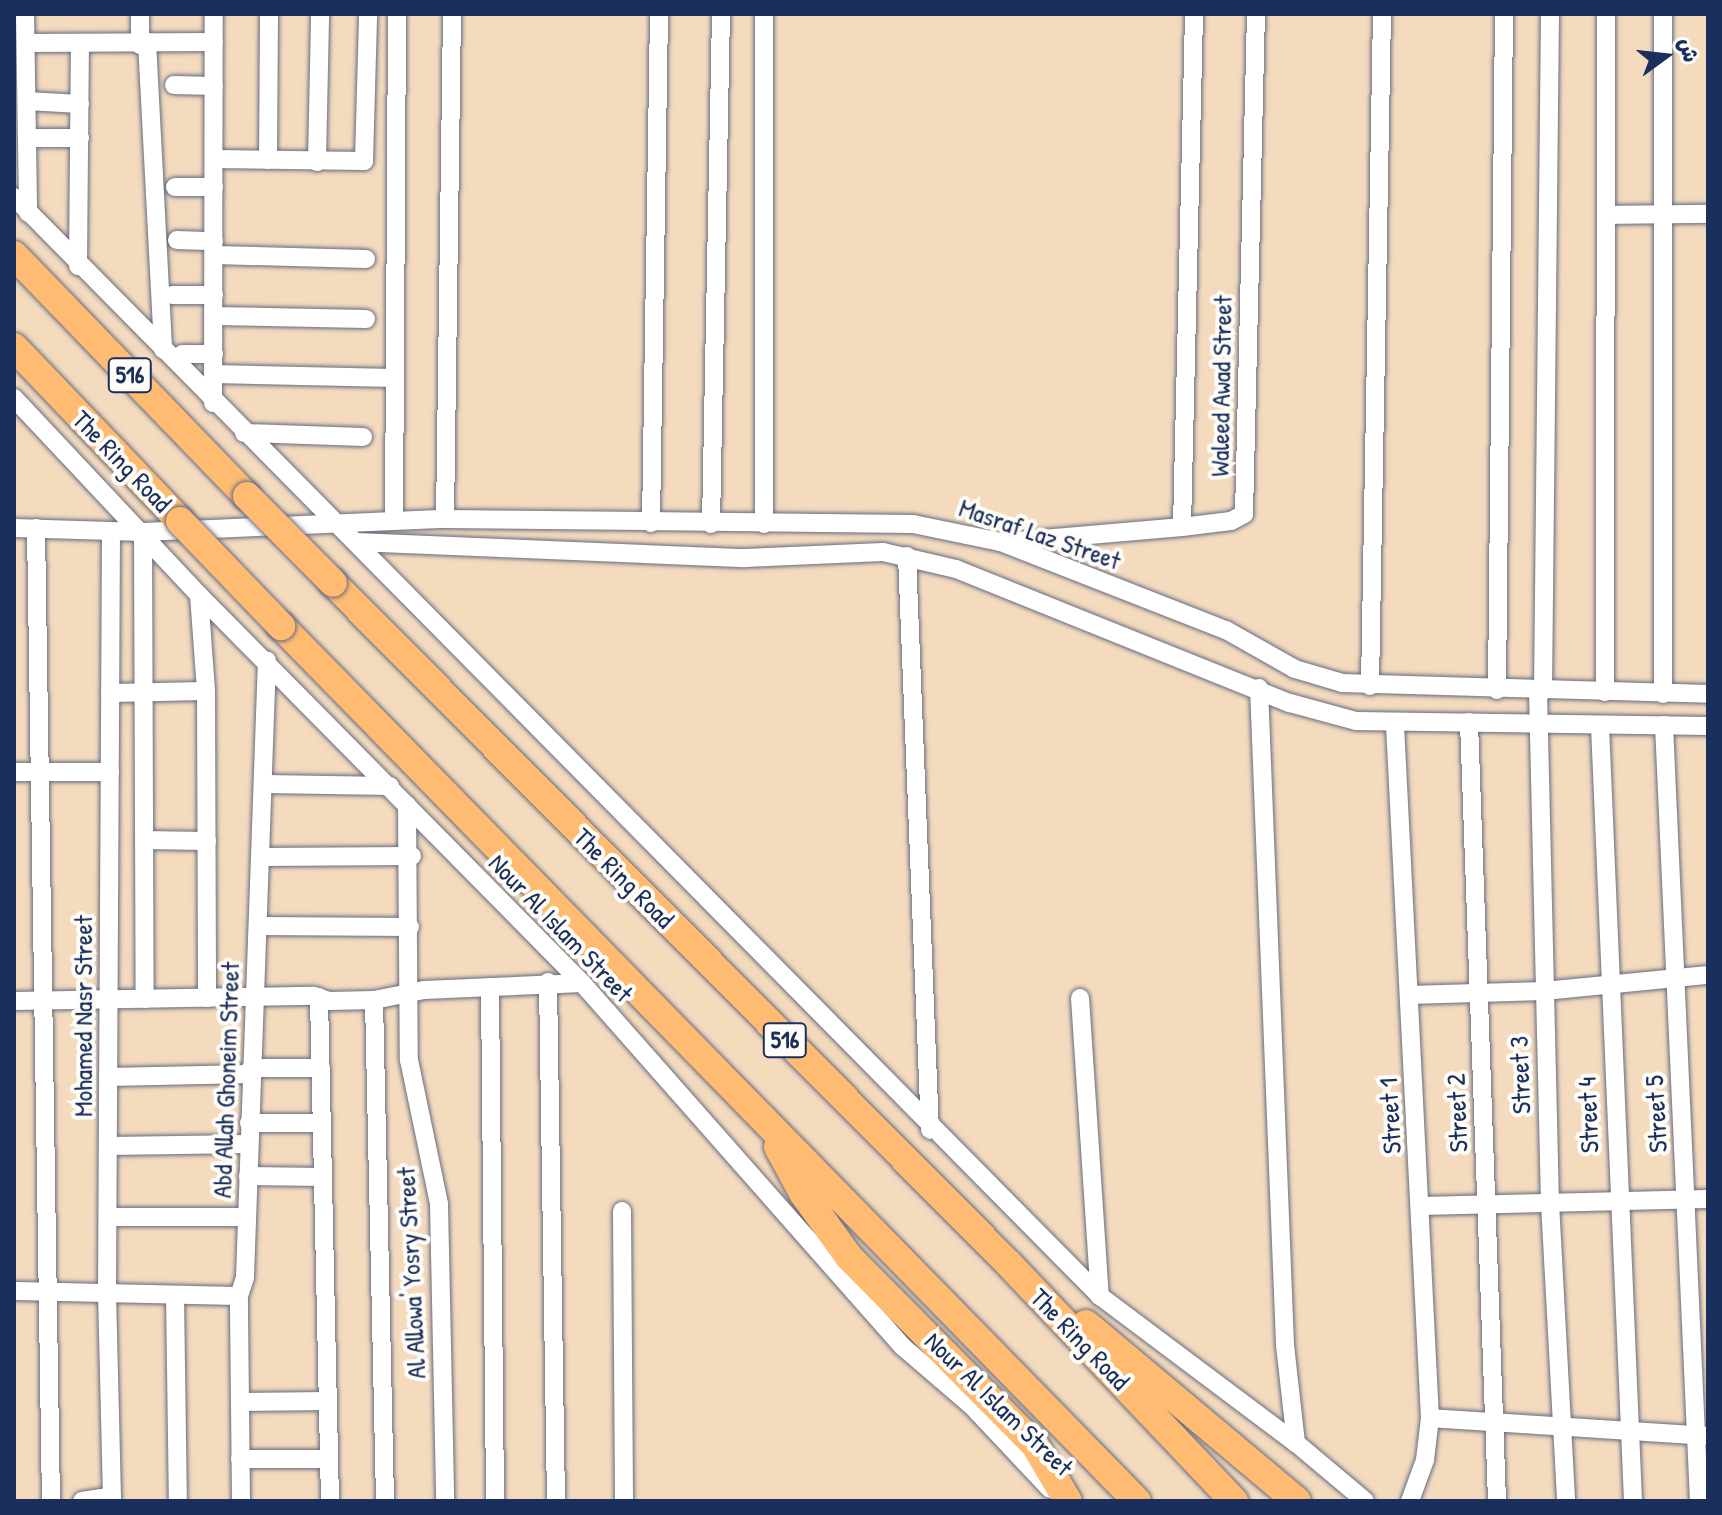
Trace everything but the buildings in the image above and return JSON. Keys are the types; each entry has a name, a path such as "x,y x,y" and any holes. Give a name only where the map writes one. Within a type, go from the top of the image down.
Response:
{"highway":[{"name":"The Ring Road","path":"14,255 247,496 1009,1264 1234,1501"},
{"name":"The Ring Road","path":"14,347 281,626 1137,1501"},
{"path":"767,1121 790,1170 834,1238 1035,1445 1065,1501"},
{"path":"1009,1264 1297,1501"}],"street":[{"path":"25,14 28,213"},
{"path":"140,14 163,350"},
{"path":"213,403 214,14"},
{"path":"268,160 269,14"},
{"path":"317,162 320,14"},
{"path":"214,159 360,163 367,157 368,14"},
{"path":"394,520 397,14"},
{"path":"445,519 452,14"},
{"path":"651,523 659,14"},
{"path":"711,524 721,14"},
{"path":"764,14 764,524"},
{"path":"1182,527 1194,14"},
{"name":"Waleed Awad Street","path":"1001,542 1182,527 1231,521 1244,514 1256,14"},
{"path":"1370,686 1382,14"},
{"path":"1497,690 1504,14"},
{"name":"Street 3","path":"1550,14 1540,691 1536,724 1550,1203 1566,1501"},
{"path":"1605,692 1606,14"},
{"path":"1663,14 1663,694"},
{"path":"26,43 214,42"},
{"path":"78,266 80,44"},
{"path":"174,85 214,86"},
{"path":"27,101 80,104"},
{"path":"27,138 80,138"},
{"path":"175,187 214,187"},
{"path":"14,197 78,266 356,542 930,1130 1100,1296 1296,1443 1365,1501"},
{"path":"1606,215 1708,214"},
{"path":"177,240 214,248 366,259"},
{"path":"172,295 214,295"},
{"path":"214,316 366,319"},
{"path":"182,354 214,354"},
{"path":"213,374 394,378"},
{"name":"Nour Al Islam Street","path":"14,398 199,595 267,660 582,983 902,1346 973,1407 1065,1501"},
{"path":"244,433 363,437"},
{"name":"Masraf Laz Street","path":"14,528 143,532 445,519 711,524 883,523 943,528 1001,542 1226,630 1295,669 1370,686 1708,694"},
{"path":"883,523 883,552"},
{"path":"36,528 51,1501"},
{"name":"Mohamed Nasr Street","path":"111,531 107,1293 112,1499"},
{"path":"143,532 145,999"},
{"path":"356,542 745,558 883,552 956,569 1323,714 1395,725 1406,719 1600,726 1708,726"},
{"path":"907,556 930,1130"},
{"path":"199,595 206,691 207,998"},
{"name":"Abd Allah Ghoneim Street","path":"241,1501 239,1296 248,1176 265,784 267,660"},
{"path":"1259,688 1285,1345 1296,1443"},
{"path":"110,693 206,691"},
{"name":"Street 2","path":"1469,722 1497,1501"},
{"name":"Street 1","path":"1395,725 1430,1418 1425,1460 1410,1501"},
{"name":"Street 5","path":"1664,725 1686,1200 1702,1435 1699,1501"},
{"name":"Street 4","path":"1600,726 1633,1501"},
{"path":"14,772 110,772"},
{"path":"265,784 390,786"},
{"name":"Al Allowa' Yosry Street","path":"407,805 412,856 411,1070 439,1204 445,1501"},
{"path":"144,840 207,841"},
{"path":"261,857 412,856"},
{"path":"258,926 410,927"},
{"path":"1409,995 1544,991 1708,975"},
{"path":"14,1001 254,997 374,1000 409,997 424,990 548,982 582,983"},
{"path":"548,982 556,1501"},
{"path":"490,987 495,1501"},
{"path":"319,997 330,1501"},
{"path":"1080,998 1100,1296"},
{"path":"374,1000 385,1501"},
{"path":"108,1077 321,1068"},
{"path":"249,1123 322,1123"},
{"path":"108,1146 248,1144"},
{"path":"248,1176 323,1177"},
{"path":"1420,1206 1708,1199"},
{"path":"622,1211 624,1501"},
{"path":"108,1217 246,1217"},
{"path":"14,1291 239,1296"},
{"path":"175,1295 178,1501"},
{"path":"240,1402 328,1401"},
{"path":"1430,1418 1561,1423 1702,1435"},
{"path":"240,1459 329,1459"},
{"path":"82,1501 112,1499"}]}
